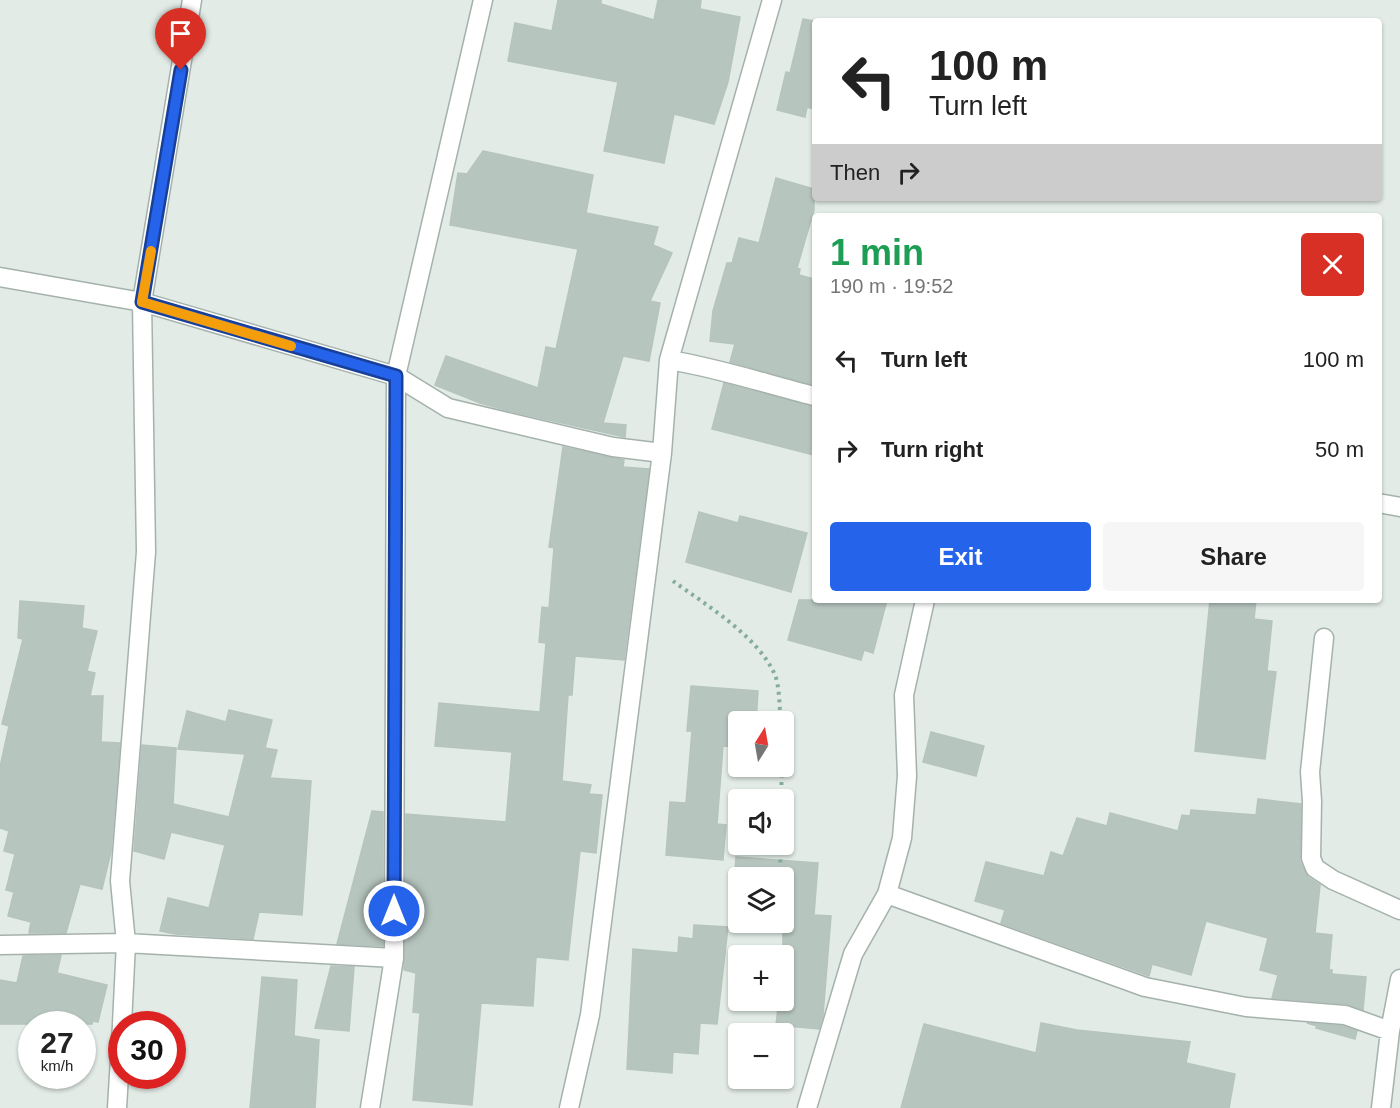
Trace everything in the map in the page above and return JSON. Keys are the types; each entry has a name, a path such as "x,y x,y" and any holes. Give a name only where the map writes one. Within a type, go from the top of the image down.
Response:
{"street":[{"path":"123,1011 126,943 120,880 146,552 142,302 192,0"},
{"path":"370,1108 394,958 396,376 483,0"},
{"path":"569,1108 590,1015 662,453 669,360 772,0"},
{"path":"0,277 142,302 396,376 448,408 613,447 662,453"},
{"path":"669,360 715,368 812,395"},
{"path":"1382,504 1400,507"},
{"path":"807,1108 853,954 887,894 902,838 907,776 904,695 924,603"},
{"path":"1324,638 1310,772 1311,858 1315,868 1333,880 1400,910"},
{"path":"887,894 1145,987 1246,1007 1345,1015 1390,1031"},
{"path":"0,945 126,943 394,958"},
{"path":"1381,1108 1390,1031 1400,979"},
{"path":"117,1108 118,1089"}],"path":[{"path":"648,562 725,618 760,651 776,676 780,711"}],"building":[{"path":"558,0 601,0 601,4 654,20 658,0 701,0 700,9 740,17 728,82 714,124 674,114 664,163 604,151 618,82 508,61 515,23 552,31"},
{"path":"803,19 812,21 812,108 807,107 805,117 777,110 786,72 790,73"},
{"path":"483,151 593,175 586,213 658,227 653,245 672,253 650,301 660,303 649,361 623,356 603,423 626,425 625,437 480,403 435,385 446,356 538,388 546,347 556,349 578,249 450,225 458,173 467,174"},
{"path":"776,178 812,188 814,210 797,268 800,269 799,275 812,278 812,384 730,362 735,344 710,341 713,311 727,263 732,263 739,238 759,243"},
{"path":"724,383 812,406 812,454 712,429"},
{"path":"563,447 624,460 623,467 649,469 624,660 575,656 572,695 568,695 562,781 591,785 589,794 602,795 596,853 580,851 568,960 536,957 533,1006 481,1003 472,1105 413,1100 420,1013 413,1012 416,973 404,970 406,814 506,822 512,752 435,746 439,703 540,712 546,643 539,642 542,607 549,608 554,548 549,547"},
{"path":"699,512 738,523 740,516 807,533 791,592 686,562"},
{"path":"799,600 812,600 812,603 886,603 873,653 864,650 861,660 788,640"},
{"path":"20,601 84,606 82,628 97,631 87,671 95,673 90,696 103,696 101,742 120,743 111,852 102,889 80,884 66,933 29,933 31,922 8,916 14,892 6,890 15,854 4,851 9,831 0,828 0,767 9,726 2,724 23,639 18,638"},
{"path":"1210,603 1256,603 1254,619 1272,621 1267,671 1276,672 1265,759 1195,751"},
{"path":"691,686 758,691 757,711 728,711 728,746 723,746 717,824 726,825 723,860 666,855 670,802 686,803 692,731 687,731"},
{"path":"229,710 272,720 265,748 277,750 270,778 311,781 302,915 259,912 253,939 160,931 168,898 209,908 225,845 171,832 164,859 134,851 142,745 176,748 173,804 229,817 245,754 178,749 187,711 226,722"},
{"path":"931,732 984,746 976,776 923,762"},
{"path":"1258,799 1301,804 1300,862 1308,877 1320,885 1315,933 1332,935 1329,970 1332,970 1332,974 1366,977 1363,1010 1346,1004 1272,998 1278,975 1260,970 1268,938 1206,921 1191,975 1152,964 1149,976 1001,923 1005,910 975,901 986,862 1044,876 1051,852 1063,856 1077,818 1107,826 1110,813 1178,831 1182,815 1190,816 1191,810 1256,815"},
{"path":"372,811 383,812 383,946 337,944"},
{"path":"736,857 818,863 814,915 831,916 823,1015 819,1029 794,1027 794,1023 776,1023 778,1011 794,1011 794,945 783,945 783,933 794,933 794,867 735,867"},
{"path":"694,925 728,927 717,1024 700,1023 698,1054 673,1052 672,1073 627,1069 633,949 678,953 679,937 693,939"},
{"path":"61,955 57,973 107,985 98,1022 96,1022 96,1011 18,1011 18,1024 0,1024 0,980 17,983 23,956"},
{"path":"331,966 354,967 349,1031 315,1028"},
{"path":"262,977 297,980 294,1036 319,1040 315,1108 250,1108"},
{"path":"1041,1023 1077,1030 1190,1042 1186,1063 1235,1074 1229,1108 901,1108 924,1024 1036,1053"},
{"path":"1307,1023 1343,1026 1357,1031 1355,1039 1316,1028 1317,1026"}],"slow traffic":[{"path":"151,251 142,302 291,346"}],"route":[{"path":"181,70 142,302 396,376 394,911"}]}
